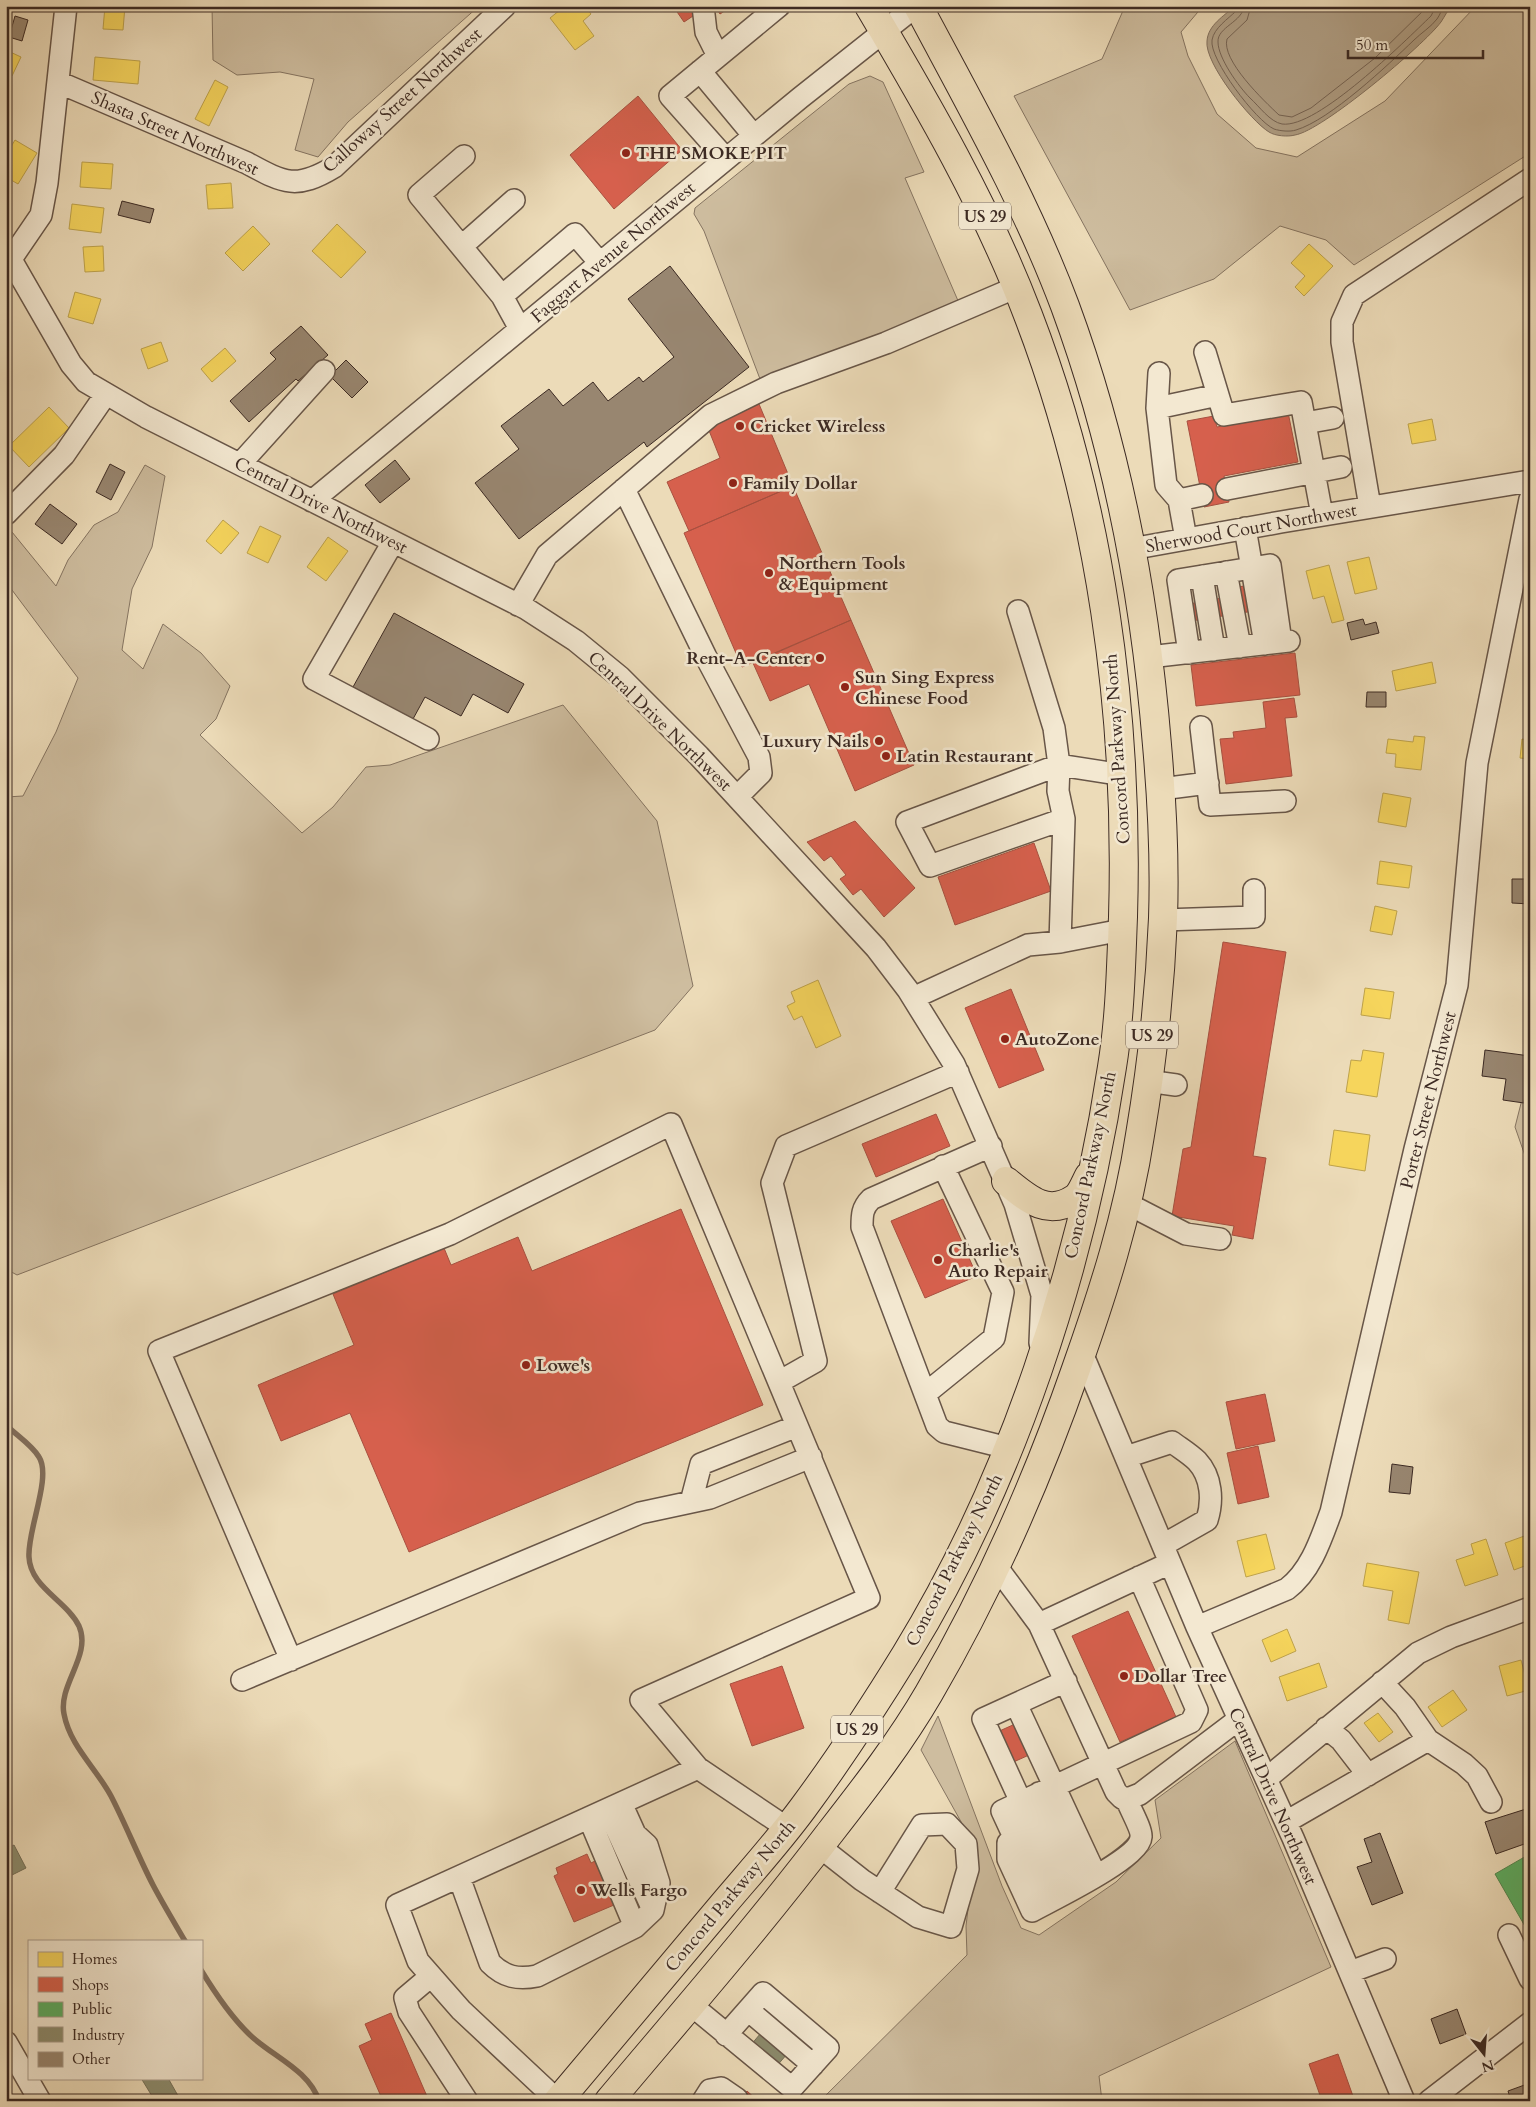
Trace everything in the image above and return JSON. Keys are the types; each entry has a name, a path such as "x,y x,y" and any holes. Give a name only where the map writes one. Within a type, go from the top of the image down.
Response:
{"highway":[{"name":"Concord Parkway North","path":"558,2101 787,1828 846,1746 908,1651 964,1547 1008,1448 1040,1358 1065,1279 1093,1171 1113,1063 1122,930 1124,860 1123,775 1110,637 1074,463 1051,382 1017,287 981,208 918,89 869,6"},
{"name":"Concord Parkway North","path":"609,2101 776,1903 859,1796 928,1696 996,1566 1047,1452 1102,1294 1126,1203 1140,1139 1163,920 1161,789 1149,657 1133,561 1091,383 1064,304 1028,218 984,130 917,6"},
{"path":"1097,567 1133,561"},
{"path":"1082,1353 1072,1329 1111,1155 1113,1063"},
{"path":"1006,1181 1031,1201 1044,1207 1060,1205 1076,1198 1093,1171"}],"street":[{"path":"9,255 41,215 47,183 66,6"},
{"name":"Calloway Street Northwest","path":"293,183 316,178 334,167 505,6"},
{"path":"703,6 706,32 718,56"},
{"path":"726,159 670,96 779,6"},
{"name":"Faggart Avenue Northwest","path":"312,500 754,136 917,6"},
{"path":"700,71 754,136"},
{"name":"Shasta Street Northwest","path":"58,82 247,162 274,177 293,183"},
{"path":"464,156 419,195 502,296 520,329"},
{"name":"Sherwood Court Northwest","path":"1370,508 1342,342 1342,322 1354,295 1530,178"},
{"path":"462,246 514,200"},
{"path":"502,296 575,234 600,263"},
{"name":"Central Drive Northwest","path":"9,255 71,364 86,382 146,418 518,605 576,641 620,677 737,797 876,948 913,998 958,1072 992,1146 1015,1204 1042,1295 1040,1358"},
{"path":"518,605 547,555 710,415 776,383 886,344 1017,287"},
{"path":"1206,352 1224,415 1301,402 1322,515"},
{"path":"240,464 324,371"},
{"path":"1159,373 1157,408 1166,485 1179,500 1186,539"},
{"path":"6,514 64,456 106,394"},
{"path":"1157,408 1218,395"},
{"path":"1305,423 1333,418"},
{"path":"1227,489 1341,467"},
{"name":"Sherwood Court Northwest","path":"1133,561 1186,539 1530,481"},
{"path":"624,489 706,657 759,756 761,773 737,797"},
{"path":"1179,500 1202,495"},
{"name":"Porter Street Northwest","path":"1197,1627 1287,1589 1300,1579 1322,1539 1331,1512 1415,1149 1457,985 1478,763 1530,499"},
{"path":"1149,657 1278,642 1252,568 1245,528"},
{"path":"394,542 314,679 428,739"},
{"path":"1214,650 1178,580 1252,568"},
{"path":"1208,575 1214,650"},
{"path":"1018,611 1054,728 1059,765 1058,791 1064,819 1060,942"},
{"path":"1201,727 1210,805 1285,801"},
{"path":"1064,819 930,866 907,822 1059,765 1123,775"},
{"path":"1161,789 1208,783"},
{"path":"1163,920 1254,917 1254,890"},
{"path":"913,998 1028,945 1060,942 1122,930"},
{"path":"779,1382 816,1361 772,1183 786,1146 958,1072"},
{"path":"1147,1081 1176,1085"},
{"path":"291,1660 159,1351 450,1234 672,1124 869,1598 641,1700 698,1768 787,1828"},
{"path":"992,1146 870,1199 864,1206 862,1227 937,1426 944,1432 1008,1448"},
{"path":"925,1394 994,1338 1003,1292 943,1166"},
{"path":"1126,1203 1186,1234 1220,1239"},
{"name":"Central Drive Northwest","path":"1082,1353 1197,1627 1286,1822 1404,2101"},
{"path":"691,1502 701,1464 797,1426"},
{"path":"1039,1624 1139,1577 1207,1520 1212,1506 1210,1486 1198,1462 1172,1442 1126,1457"},
{"path":"242,1680 626,1518 640,1513 710,1498 810,1457"},
{"path":"996,1566 1039,1624 1116,1792 1122,1798 1140,1794 1239,1719"},
{"path":"1126,1798 1142,1836 1139,1844 1113,1867 1032,1911 1008,1859 1026,1802 1191,1722 1197,1710 1139,1577"},
{"path":"1266,1779 1418,1653 1451,1637 1530,1608"},
{"path":"1066,1681 995,1714 1026,1802 1071,1889"},
{"path":"1382,1682 1405,1707 1428,1740 1477,1776 1491,1802"},
{"path":"1016,1704 1026,1802 1071,1889"},
{"path":"1326,1728 1341,1740 1368,1775"},
{"path":"1286,1822 1428,1740"},
{"path":"558,2101 461,2010 418,1961 396,1905 698,1768"},
{"path":"459,1877 490,1962 500,1972 522,1979 537,1976 602,1945 644,1919 659,1883 648,1846 604,1811"},
{"path":"604,1811 644,1919"},
{"path":"820,1847 880,1892 918,1917 951,1927 968,1869 966,1844 947,1824 922,1825 880,1892"},
{"path":"1509,1935 1530,1979"},
{"path":"1350,1972 1385,1959"},
{"path":"431,1976 405,1998 409,2012 467,2101"},
{"path":"690,2004 726,2035 792,2088 828,2048 763,1993 726,2035"},
{"path":"748,2011 813,2065"},
{"path":"1430,2101 1530,2023"},
{"path":"6,2042 33,2098"},
{"path":"702,2101 710,2090 721,2088 737,2100"}],"shaded area":[{"path":"212,6 479,6 348,122 318,157 295,150 314,79 280,72 237,75 213,60"},
{"path":"1125,6 1203,6 1181,32 1188,56 1217,114 1256,148 1297,157 1385,101 1476,6 1530,6 1530,153 1354,265 1326,240 1280,226 1214,279 1130,310 1014,96 1102,59"},
{"path":"870,76 883,82 924,172 905,178 959,303 919,320 760,379 704,231 694,214 695,208 849,84"},
{"path":"145,465 165,476 152,547 132,589 122,650 143,669 163,624 201,653 230,686 216,719 200,735 302,833 333,807 366,767 390,765 563,705 657,821 693,986 655,1030 17,1275 6,1269 6,797 23,796 56,732 78,678 6,582 6,538 12,532 56,586 68,560 94,525 118,512"},
{"path":"1530,1068 1530,1170 1515,1127"},
{"path":"938,1716 1002,1886 1021,1928 1039,1935 1116,1882 1161,1838 1155,1800 1235,1741 1331,1967 1099,2076 1102,2101 820,2101 967,1955 966,1926 974,1845 921,1750"}],"water":[{"path":"1235,6 1452,6 1441,22 1415,49 1349,104 1308,130 1295,135 1285,136 1269,132 1251,116 1230,91 1208,51 1207,41 1210,30 1217,21"}],"building: Homes":[{"path":"105,6 125,6 123,30 103,29"},
{"path":"565,6 585,6 591,14 583,21 594,36 575,50 550,18"},
{"path":"6,50 21,57 12,76 6,74"},
{"path":"95,57 140,61 138,84 93,80"},
{"path":"215,80 228,87 209,126 195,119"},
{"path":"15,140 37,153 18,184 6,177 6,155"},
{"path":"82,162 113,164 111,189 80,187"},
{"path":"231,183 233,208 208,209 206,185"},
{"path":"72,204 104,208 101,233 69,229"},
{"path":"337,224 366,252 341,278 312,251"},
{"path":"253,226 270,244 243,271 225,253"},
{"path":"1309,244 1333,266 1304,296 1295,287 1305,276 1291,263"},
{"path":"103,246 104,271 85,272 83,247"},
{"path":"75,292 101,299 93,324 68,317"},
{"path":"161,342 168,361 148,369 141,349"},
{"path":"225,348 236,361 212,382 201,369"},
{"path":"49,407 69,428 29,467 9,446"},
{"path":"1432,419 1436,440 1412,444 1408,424"},
{"path":"223,520 239,533 221,554 206,541"},
{"path":"260,526 281,536 268,563 247,553"},
{"path":"328,537 348,551 326,581 307,567"},
{"path":"1369,557 1377,589 1355,594 1347,562"},
{"path":"1329,565 1344,620 1332,623 1324,596 1313,599 1306,571"},
{"path":"1432,662 1436,683 1396,691 1392,671"},
{"path":"1529,678 1530,696 1526,696"},
{"path":"1414,736 1425,737 1421,770 1395,767 1396,754 1386,753 1388,739 1413,742"},
{"path":"1530,737 1530,759 1520,758 1522,739 1529,740"},
{"path":"1383,793 1411,798 1406,827 1378,822"},
{"path":"1380,861 1412,866 1409,888 1377,884"},
{"path":"1375,906 1397,911 1392,935 1370,931"},
{"path":"818,980 841,1036 816,1048 802,1016 794,1020 787,1006 795,1002 791,992"},
{"path":"1365,988 1394,992 1390,1019 1361,1015"},
{"path":"1363,1050 1384,1053 1377,1097 1346,1092 1351,1060 1361,1061"},
{"path":"1334,1130 1370,1135 1365,1171 1329,1165"},
{"path":"1266,1534 1275,1569 1246,1577 1237,1541"},
{"path":"1530,1534 1530,1564 1514,1570 1505,1543"},
{"path":"1486,1539 1498,1575 1465,1586 1456,1560 1474,1554 1471,1544"},
{"path":"1367,1563 1419,1572 1409,1624 1388,1620 1393,1591 1363,1586"},
{"path":"1287,1629 1296,1651 1271,1662 1262,1640"},
{"path":"1521,1660 1529,1690 1507,1696 1499,1666"},
{"path":"1319,1663 1327,1687 1287,1701 1279,1677"},
{"path":"1453,1690 1467,1710 1442,1727 1428,1707"},
{"path":"1378,1713 1393,1732 1379,1742 1364,1723"},
{"path":"1498,2095 1501,2101 1487,2101"}],"building: Shops":[{"path":"673,6 695,6 699,12 684,22"},
{"path":"715,6 732,6 720,14"},
{"name":"THE SMOKE PIT","path":"638,96 682,150 614,209 570,155"},
{"path":"759,404 793,486 689,531 667,482 720,458 708,428"},
{"path":"1288,412 1298,462 1224,476 1229,502 1204,507 1187,421 1214,416 1217,427"},
{"path":"793,486 851,620 742,667 684,533"},
{"path":"1262,583 1266,609 1191,621 1189,604 1239,595 1238,587"},
{"path":"851,620 914,765 855,791 809,684 770,701 753,663"},
{"path":"1295,653 1300,695 1196,706 1191,665"},
{"path":"1294,698 1297,717 1285,718 1292,776 1226,784 1220,739 1234,738 1233,732 1266,728 1263,702"},
{"path":"855,821 915,888 884,917 861,889 853,895 840,879 846,875 831,856 824,861 807,842"},
{"path":"1034,843 1051,891 955,925 938,877"},
{"path":"1223,942 1286,952 1253,1156 1266,1158 1253,1239 1232,1235 1234,1226 1172,1216 1183,1149 1191,1147"},
{"name":"AutoZone","path":"1011,989 1044,1070 999,1088 965,1008"},
{"path":"936,1114 950,1146 876,1177 862,1144"},
{"path":"943,1199 977,1276 925,1298 891,1221"},
{"name":"Lowe's","path":"681,1209 763,1405 409,1552 350,1413 281,1441 258,1385 354,1345 333,1294 444,1248 451,1265 518,1237 532,1271"},
{"path":"1265,1394 1275,1441 1236,1449 1226,1402"},
{"path":"1258,1446 1269,1497 1238,1504 1227,1453"},
{"name":"Dollar Tree","path":"1128,1611 1176,1717 1120,1742 1072,1636"},
{"path":"782,1666 804,1728 752,1746 730,1684"},
{"path":"1033,1716 1047,1747 1000,1768 986,1737"},
{"path":"587,1854 591,1863 595,1861 614,1905 574,1922 554,1876 558,1874 556,1868"},
{"path":"391,2013 429,2101 383,2101 359,2046 372,2040 365,2024"},
{"path":"1338,2054 1354,2099 1322,2101 1309,2064"},
{"path":"747,2091 758,2101 738,2101"}],"building: Public":[{"path":"1528,1855 1530,1858 1530,1935 1495,1874"}],"building: Industry":[{"path":"14,1845 26,1868 6,1878 6,1849"},
{"path":"787,2002 813,2024 775,2068 750,2046"},
{"path":"142,2080 169,2080 181,2101 155,2101"}],"building: Other":[{"path":"15,16 28,20 22,41 9,37"},
{"path":"122,201 154,209 150,223 118,215"},
{"path":"670,266 749,367 647,447 644,442 519,539 475,483 519,449 501,426 549,389 563,406 593,382 608,401 639,377 643,382 674,357 628,299"},
{"path":"301,326 328,355 298,381 296,379 249,422 230,401 276,359 270,353"},
{"path":"346,360 368,382 352,398 330,376"},
{"path":"395,460 410,479 380,503 365,485"},
{"path":"110,464 125,472 111,500 96,492"},
{"path":"50,504 77,524 62,544 35,524"},
{"path":"394,613 524,684 508,713 473,694 461,716 425,697 413,719 353,687"},
{"path":"1363,619 1365,625 1376,622 1379,633 1351,640 1347,623"},
{"path":"1367,692 1386,692 1386,707 1366,707"},
{"path":"1530,832 1530,854 1528,854"},
{"path":"1512,879 1530,879 1530,904 1512,903"},
{"path":"1485,1050 1530,1056 1524,1103 1503,1100 1506,1079 1482,1076"},
{"path":"1392,1464 1413,1467 1410,1494 1389,1492"},
{"path":"1526,1809 1530,1820 1530,1842 1496,1854 1485,1822"},
{"path":"1380,1833 1403,1893 1372,1905 1357,1867 1372,1862 1364,1839"},
{"path":"1457,2009 1466,2034 1440,2044 1431,2019"},
{"path":"1530,2083 1530,2101 1511,2101 1508,2091"}],"waterway":[{"path":"6,1425 32,1448 39,1457 42,1466 41,1491 29,1546 31,1568 42,1585 73,1617 79,1626 82,1637 78,1659 63,1703 67,1726 78,1747 111,1796 153,1885 184,1940"},
{"path":"202,1972 223,2004 243,2028 259,2043 299,2072 314,2090 319,2101"}],"place":[{"name":"THE SMOKE PIT","path":"626,153"},
{"name":"Cricket Wireless","path":"740,426"},
{"name":"Family Dollar","path":"733,483"},
{"name":"Northern Tools & Equipment","path":"769,573"},
{"name":"Rent-A-Center","path":"820,658"},
{"name":"Sun Sing Express Chinese Food","path":"845,687"},
{"name":"Luxury Nails","path":"879,741"},
{"name":"Latin Restaurant","path":"886,756"},
{"name":"AutoZone","path":"1005,1039"},
{"name":"Charlie's Auto Repair","path":"938,1260"},
{"name":"Lowe's","path":"526,1365"},
{"name":"Dollar Tree","path":"1124,1676"},
{"name":"Wells Fargo","path":"581,1890"}]}
